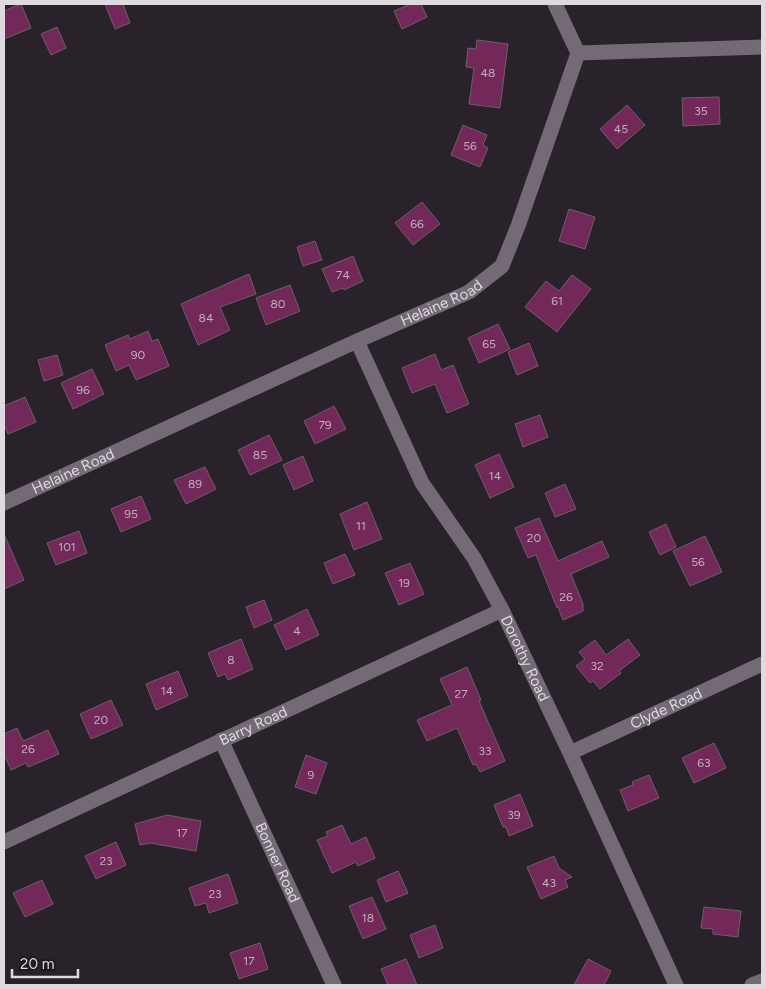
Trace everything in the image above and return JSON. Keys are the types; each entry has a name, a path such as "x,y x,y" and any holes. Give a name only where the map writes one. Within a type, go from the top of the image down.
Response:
{"street":[{"path":"555,4 578,53 762,46"},
{"name":"Helaine Road","path":"4,503 357,341 469,292 502,266 518,226 578,53"},
{"name":"Dorothy Road","path":"357,341 422,483 474,558 502,610 676,985"},
{"name":"Barry Road","path":"4,842 502,610"},
{"name":"Clyde Road","path":"570,753 762,664"},
{"name":"Bonner Road","path":"221,740 334,985"},
{"path":"752,985 762,981"}],"building":[{"path":"20,4 31,28 4,39 4,11"},
{"path":"105,4 123,4 130,23 115,29"},
{"path":"411,4 421,4 427,17 402,29 394,11"},
{"path":"57,27 66,48 51,55 41,34"},
{"path":"477,40 508,44 500,108 469,104 474,68 466,67 468,48 476,49"},
{"path":"719,97 720,124 683,126 682,98"},
{"path":"627,105 645,125 617,149 600,129"},
{"path":"463,125 487,135 483,145 488,148 480,167 451,155"},
{"path":"422,202 440,224 413,245 395,223"},
{"path":"569,209 595,217 585,249 559,241"},
{"path":"315,241 322,260 303,266 297,247"},
{"path":"353,256 363,281 344,290 343,288 332,292 322,269"},
{"path":"249,274 256,294 220,307 230,330 198,345 181,304"},
{"path":"572,275 591,289 557,332 525,307 546,281 559,291"},
{"path":"290,285 300,311 266,325 256,298"},
{"path":"498,324 510,349 479,363 468,338"},
{"path":"148,331 152,341 158,339 169,366 136,380 129,365 116,371 105,345 128,335 130,339"},
{"path":"529,343 538,366 517,375 508,352"},
{"path":"435,354 441,370 453,365 469,404 447,413 435,384 412,393 402,368"},
{"path":"57,355 63,375 44,381 38,360"},
{"path":"92,369 104,394 73,409 61,383"},
{"path":"25,397 36,422 8,434 4,424 4,406"},
{"path":"334,406 346,429 315,444 304,421"},
{"path":"540,415 548,437 523,447 515,424"},
{"path":"269,435 282,460 250,475 238,450"},
{"path":"499,454 514,487 490,498 475,465"},
{"path":"303,456 313,481 294,490 283,465"},
{"path":"205,467 216,489 186,504 174,480"},
{"path":"565,484 576,509 555,517 545,493"},
{"path":"141,496 151,519 121,532 111,509"},
{"path":"367,502 382,539 354,550 340,514"},
{"path":"539,518 558,561 602,541 609,557 571,574 583,604 583,611 563,620 536,555 528,558 515,528"},
{"path":"666,524 676,547 660,555 649,532"},
{"path":"79,531 87,553 56,565 47,543"},
{"path":"4,534 24,580 4,589"},
{"path":"705,536 722,572 690,586 673,551"},
{"path":"345,554 355,575 333,584 324,563"},
{"path":"410,563 424,594 399,605 385,573"},
{"path":"264,600 272,620 254,628 246,607"},
{"path":"307,609 319,635 286,650 274,625"},
{"path":"241,639 253,669 228,680 225,674 218,677 208,653"},
{"path":"628,639 640,655 600,689 593,681 590,683 576,666 585,659 579,652 595,640 606,655"},
{"path":"467,667 481,700 479,701 505,761 480,772 476,764 473,765 457,728 427,741 417,720 452,705 440,679"},
{"path":"178,671 188,696 156,710 146,684"},
{"path":"111,700 123,725 91,739 80,714"},
{"path":"17,728 23,741 48,730 59,754 28,767 26,763 11,770 4,754 4,734"},
{"path":"714,743 726,768 694,783 682,758"},
{"path":"306,755 327,763 316,794 295,787"},
{"path":"649,775 659,798 628,811 620,790 633,785 632,782"},
{"path":"520,794 533,826 509,836 494,805"},
{"path":"167,815 201,821 196,851 150,843 140,845 135,824"},
{"path":"342,825 351,844 366,837 375,858 358,866 356,862 332,873 317,840 328,836 326,832"},
{"path":"116,842 126,865 96,879 85,856"},
{"path":"554,856 559,868 572,877 565,880 568,887 541,899 527,867"},
{"path":"398,871 408,893 386,902 377,880"},
{"path":"228,874 238,903 209,913 206,903 195,906 189,888"},
{"path":"42,880 53,904 25,917 13,893"},
{"path":"372,897 386,929 363,939 349,906"},
{"path":"704,907 741,911 738,937 713,934 713,929 701,928"},
{"path":"435,925 443,948 419,958 410,935"},
{"path":"260,943 268,969 239,979 230,953"},
{"path":"406,959 417,985 388,985 381,969"},
{"path":"588,959 611,971 604,985 574,985"}]}
